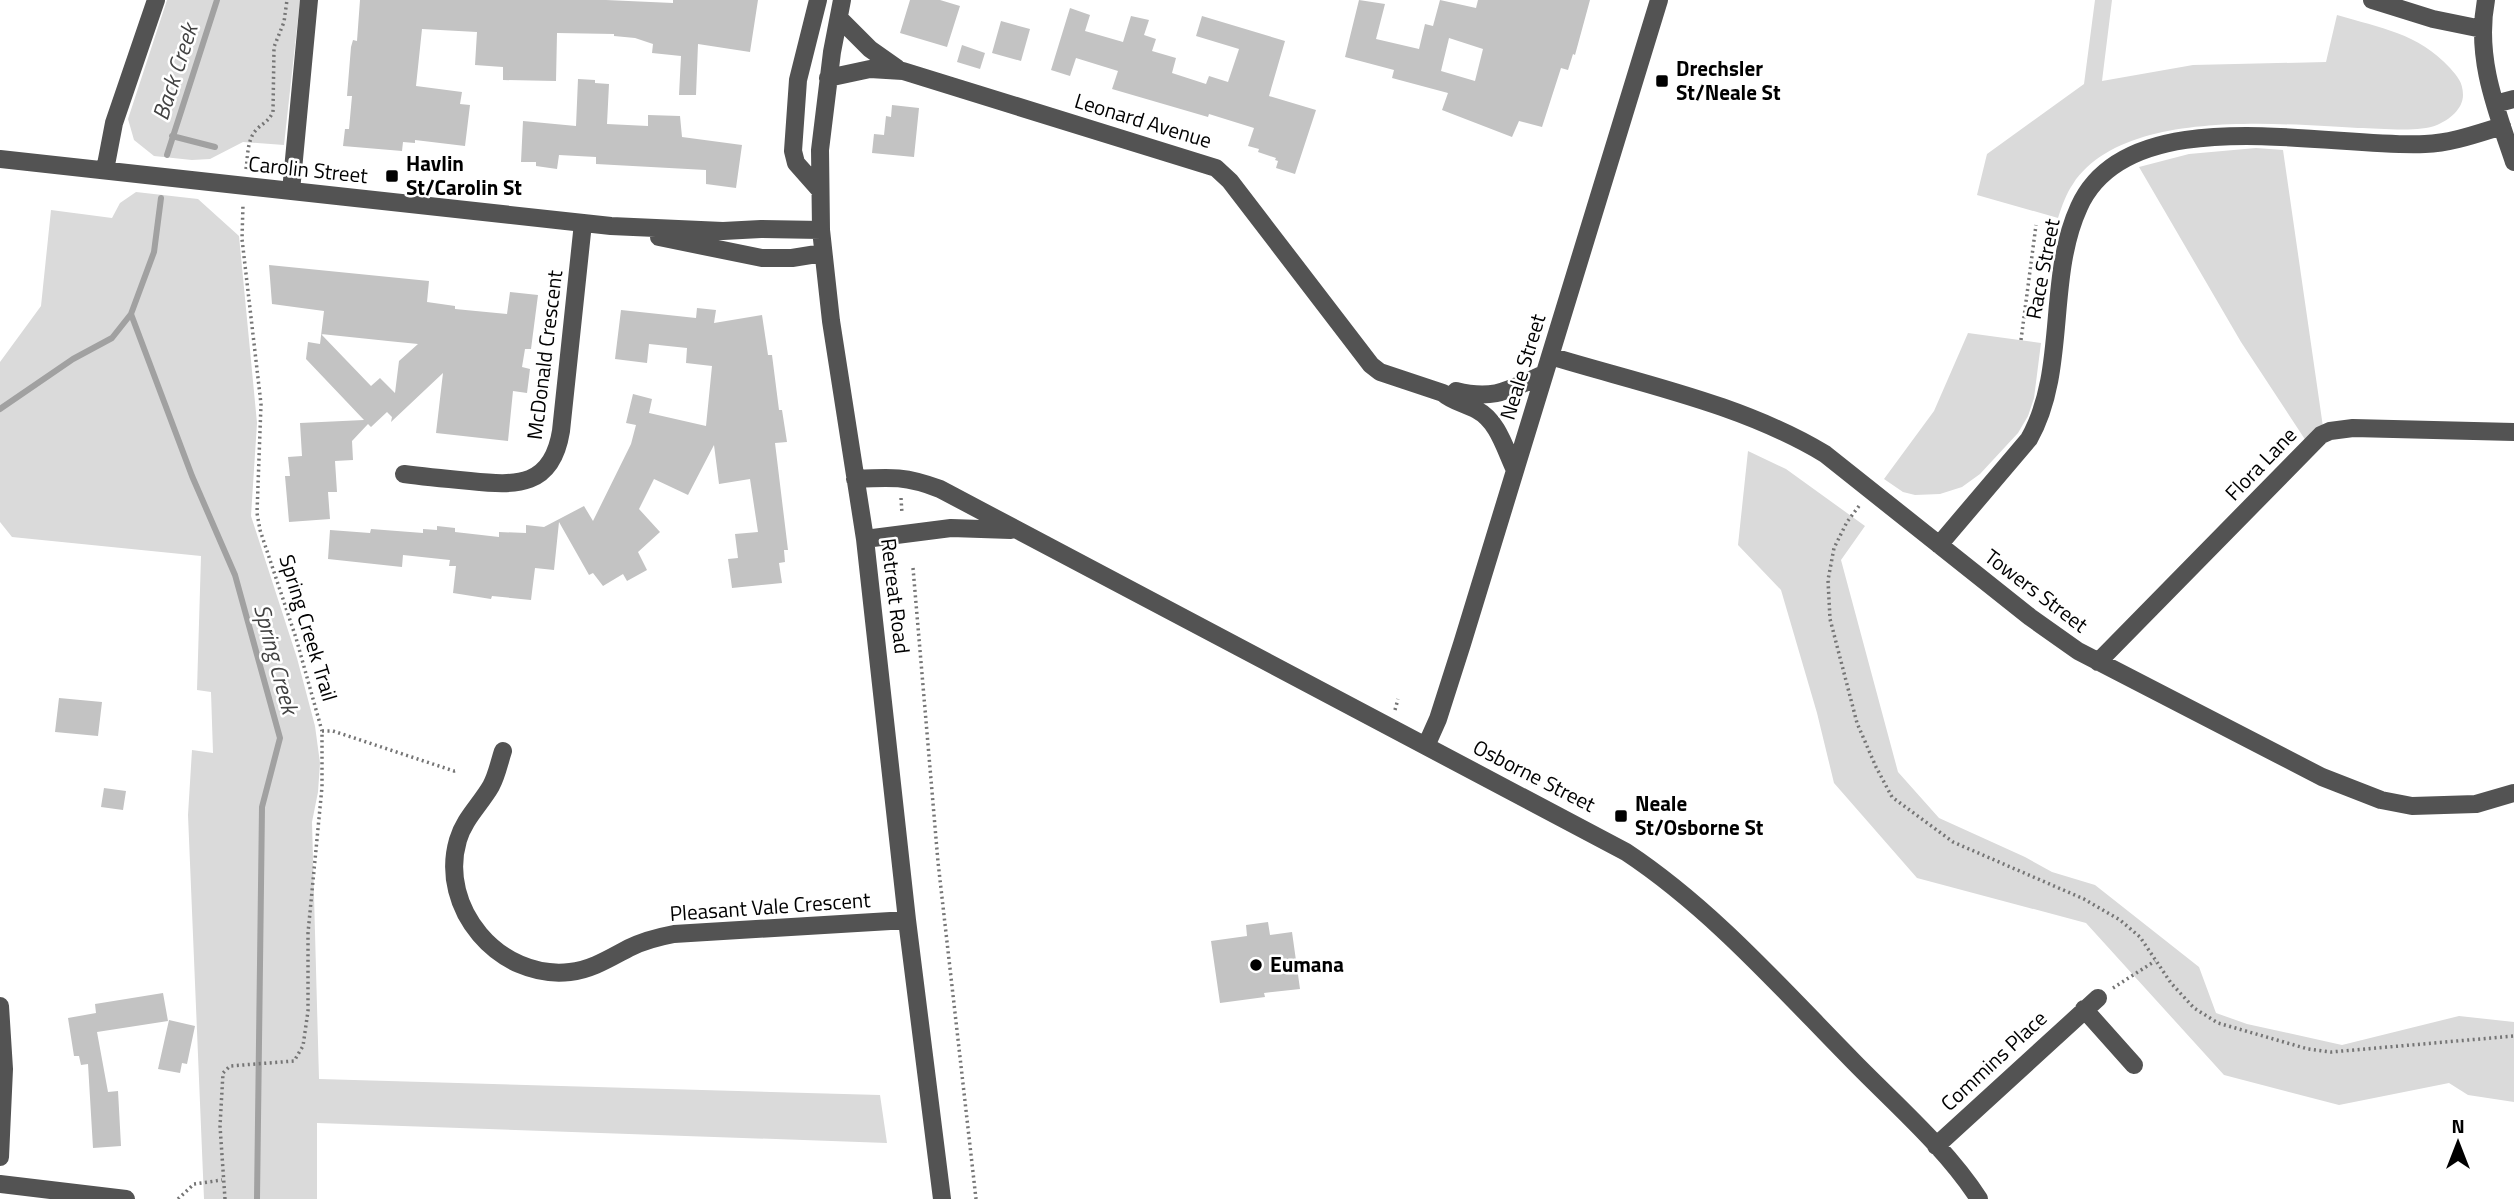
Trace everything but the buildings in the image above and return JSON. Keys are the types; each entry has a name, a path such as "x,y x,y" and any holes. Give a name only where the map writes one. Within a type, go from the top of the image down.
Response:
{"street":[{"path":"105,170 114,123 156,0"},
{"path":"290,191 309,0"},
{"path":"818,0 798,79 793,151 796,163 819,189"},
{"name":"Neale Street","path":"1426,746 1445,696 1659,0"},
{"path":"2372,0 2445,22 2482,29"},
{"path":"2486,0 2482,49 2495,104 2514,162"},
{"name":"Retreat Road","path":"840,9 828,78 820,150 821,230 831,321 865,539 907,920 942,1199"},
{"name":"Leonard Avenue","path":"840,9 870,49 903,71"},
{"name":"Leonard Avenue","path":"828,78 870,69 903,71 1216,169 1230,181 1371,365 1380,372 1443,393 1451,400 1469,405 1488,417 1515,470"},
{"path":"2495,104 2514,99"},
{"name":"Race Street","path":"1939,545 2029,439 2037,423 2048,381 2061,278 2070,232 2078,206 2099,176 2114,163 2150,147 2207,138 2277,136 2423,144 2456,140 2502,126"},
{"name":"Carolin Street","path":"0,159 611,226 723,231 821,230"},
{"name":"McDonald Crescent","path":"404,474 515,484 535,477 553,459 561,431 583,223"},
{"name":"Carolin Street","path":"611,226 762,258 792,258 823,253"},
{"name":"Leonard Avenue","path":"1443,393 1451,390 1486,396 1501,392 1547,365"},
{"name":"Towers Street","path":"1547,365 1681,395 1783,432 1825,454 2055,636 2098,662 2322,777 2381,800 2412,806 2476,804 2514,793"},
{"name":"Flora Lane","path":"2098,662 2321,435 2330,430 2353,428 2514,432"},
{"name":"Osborne Street","path":"856,479 896,476 918,480 940,489 1588,830 1664,877 1699,905 1936,1146 1979,1199"},
{"name":"Osborne Street","path":"865,539 951,528 1018,531"},
{"name":"Pleasant Vale Crescent","path":"502,751 491,786 462,829 455,852 454,875 460,903 466,916 486,942 514,962 544,971 570,972 597,964 642,942 674,934 907,920"},
{"path":"2091,1003 2134,1065"},
{"name":"Commins Place","path":"1936,1146 2091,1003"},
{"path":"0,1006 0,1157"},
{"path":"0,1184 126,1199"}],"path":[{"path":"249,143 252,135 273,112 274,47 284,22 287,0"},
{"name":"Spring Creek Trail","path":"222,1180 222,1080 226,1068 276,1063 296,1058 303,1046 309,985 309,922 323,779 322,731 257,513 261,404 242,235 244,186"},
{"path":"2021,340 2036,225"},
{"path":"1872,490 1847,522 1834,548 1828,580 1830,619 1857,723 1892,797 1953,842 2084,899 2120,920 2140,936 2171,983 2194,1008 2218,1023 2308,1049 2331,1052 2514,1036"},
{"path":"900,492 902,517"},
{"path":"913,568 929,733 937,862 976,1199"},
{"path":"322,731 333,731 454,771 458,769"},
{"path":"2091,1003 2155,961"},
{"path":"178,1199 194,1184 222,1180 225,1199"}],"shaded area":[{"path":"167,0 300,0 284,145 243,142 210,159 192,160 154,156 134,140 128,119"},
{"path":"2095,0 2112,0 2102,81 2193,65 2326,62 2337,15 2398,33 2425,47 2438,56 2457,77 2462,86 2462,100 2458,109 2446,120 2420,129 2246,124 2164,132 2128,143 2096,160 2073,184 2058,218 1977,195 1987,154 2084,84"},
{"path":"2256,148 2283,150 2323,427 2306,441 2241,342 2139,167 2189,154"},
{"path":"136,192 198,199 239,236 257,423 251,516 297,658 315,726 320,763 312,822 319,1079 880,1095 887,1143 317,1123 317,1199 204,1199 188,815 192,750 213,753 211,692 197,690 201,556 12,537 0,522 0,362 41,306 51,210 112,218 120,203"},
{"path":"1968,333 2041,343 2034,398 2028,416 2018,433 1980,474 1962,487 1940,494 1915,495 1903,492 1884,479 1934,411"},
{"path":"1748,451 1786,469 1865,526 1841,560 1898,772 1939,818 2052,872 2095,885 2199,967 2216,1013 2247,1024 2342,1045 2459,1016 2514,1022 2514,1102 2468,1095 2449,1083 2339,1105 2224,1075 2086,923 1917,878 1834,783 1817,713 1781,590 1738,545"}],"waterway":[{"name":"Back Creek","path":"167,155 217,0"},
{"path":"172,136 215,147"},
{"name":"Back Creek","path":"0,409 73,359 112,338 131,314 154,252 161,198"},
{"name":"Spring Creek","path":"131,314 192,476 235,575 280,738 262,807 257,1199"}],"place":[{"name":"Drechsler St/Neale St","path":"1662,81"},
{"name":"Havlin St/Carolin St","path":"392,176"},
{"name":"Neale St/Osborne St","path":"1621,816"},
{"name":"Eumana","path":"1256,965"}]}
